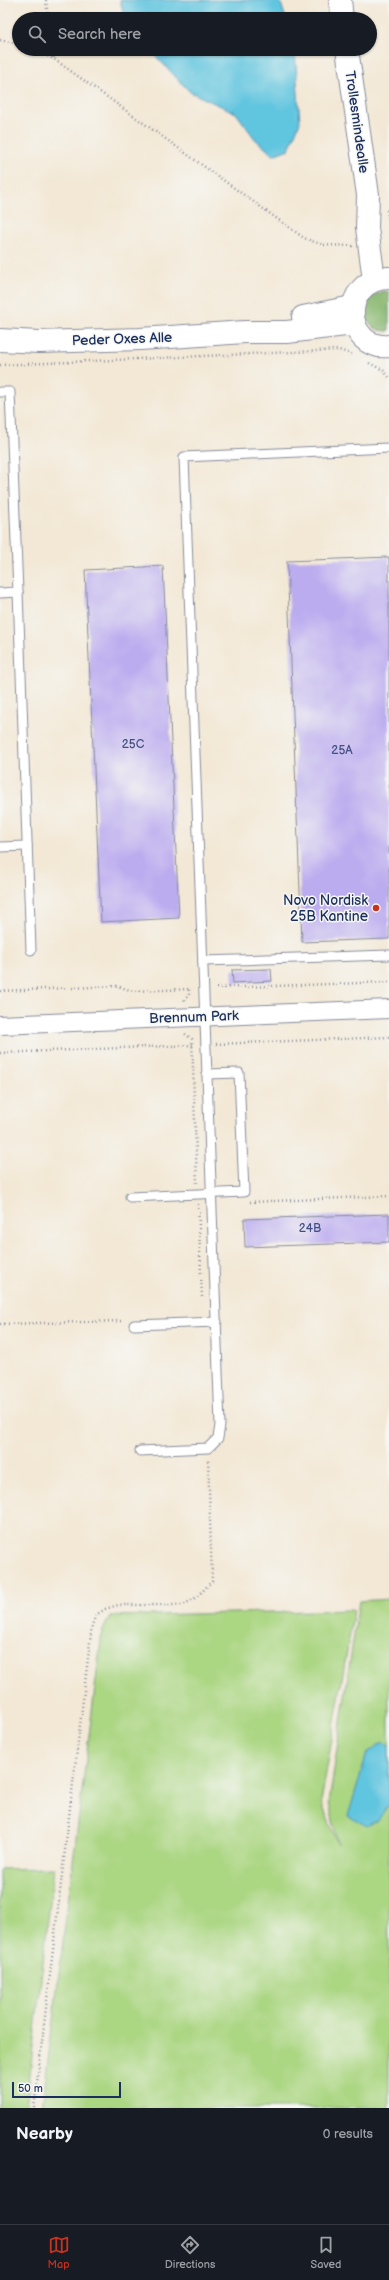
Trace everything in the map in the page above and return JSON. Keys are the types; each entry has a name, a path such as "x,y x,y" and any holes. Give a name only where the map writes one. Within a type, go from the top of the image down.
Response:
{"street":[{"path":"340,0 341,12"},
{"name":"Trollesmindealle","path":"347,56 368,195 367,228 369,245 384,278"},
{"name":"Trollesmindealle","path":"368,195 380,228 384,278"},
{"path":"384,278 360,291 353,315 359,333 367,340 376,345 389,346"},
{"name":"Peder Oxes Alle","path":"0,340 39,342 132,340 245,332 286,321 353,315"},
{"name":"Brennum Park","path":"0,1025 389,1009"}],"lane":[{"path":"0,392 10,392 31,950"},
{"path":"140,1451 208,1448 218,1438 220,1432 208,1074 204,1016 184,457 389,448"},
{"path":"0,593 18,592"},
{"path":"0,847 27,846"},
{"path":"203,961 389,955"},
{"path":"130,1198 244,1192 239,1072 208,1074"},
{"path":"130,1322 217,1322"}],"path":[{"path":"46,0 47,12"},
{"path":"0,40 12,43"},
{"path":"48,56 54,59 304,238 323,245 369,245"},
{"path":"0,365 340,350 356,356"},
{"path":"366,361 383,370 389,377"},
{"path":"0,991 117,986 133,991 189,990 389,982"},
{"path":"189,990 189,995 181,1004 182,1032 192,1039 203,1322"},
{"path":"243,1202 389,1196"},
{"path":"0,1324 130,1322"},
{"path":"34,2108 92,1625 96,1615 105,1609 118,1605 183,1605 197,1597 212,1581 208,1448"}],"green space":[{"path":"384,291 389,292 389,331 380,330 372,326 368,321 366,314 366,307 369,300 375,295"},
{"path":"389,1599 389,2108 42,2108 102,1632 110,1616 354,1610 321,1802 338,1844 329,1803 359,1601"},
{"path":"54,1868 26,2108 0,2108 0,1869"}],"water":[{"path":"120,0 280,0 284,12 123,12"},
{"path":"156,56 295,56 300,122 289,149 273,155 255,139 236,113 190,92"},
{"path":"383,1742 389,1745 389,1804 378,1820 367,1826 348,1816 367,1753"}],"building":[{"path":"389,557 389,939 302,942 287,561"},
{"path":"163,566 179,918 101,922 85,570"},
{"path":"271,969 272,981 233,983 232,970"},
{"path":"389,1214 389,1242 245,1247 244,1219"}],"place":[{"name":"Novo Nordisk 25B Kantine","path":"376,908"}]}
